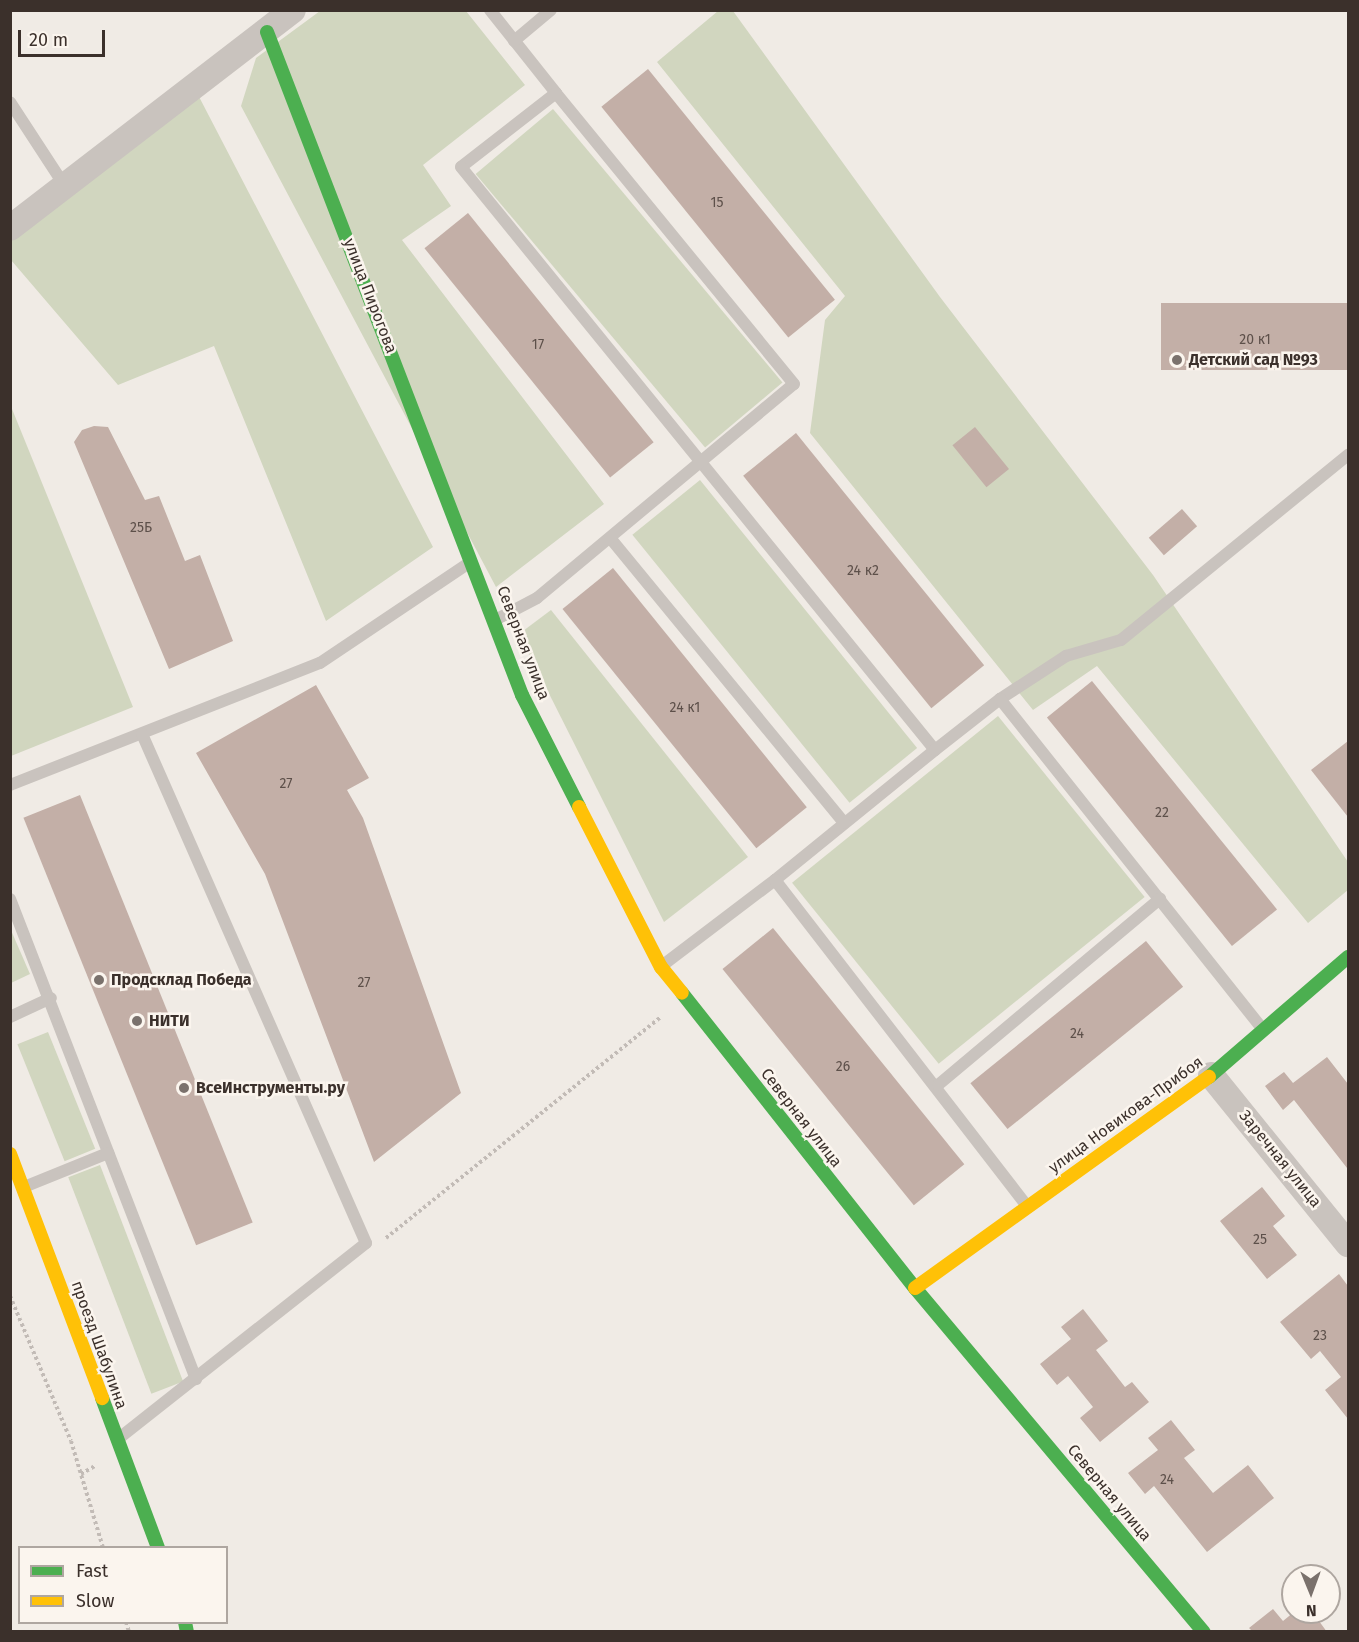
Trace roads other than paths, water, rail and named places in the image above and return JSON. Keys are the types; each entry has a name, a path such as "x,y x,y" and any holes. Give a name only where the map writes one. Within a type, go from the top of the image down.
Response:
{"street":[{"path":"10,228 66,188 293,10"},
{"name":"улица Пирогова","path":"267,32 473,560"},
{"name":"Северная улица","path":"473,560 497,619 522,694 661,967 915,1288 1204,1632"},
{"name":"улица Новикова-Прибоя","path":"915,1288 1211,1075 1264,1032 1348,957"},
{"name":"Заречная улица","path":"1211,1075 1348,1244"},
{"name":"проезд Шабулина","path":"10,1154 157,1546"}],"lane":[{"path":"490,10 794,384 702,464 537,598 497,619"},
{"path":"514,41 551,10"},
{"path":"556,93 461,168 935,750"},
{"path":"10,102 66,188"},
{"path":"661,967 775,880 1000,699 1066,656 1121,640 1348,454"},
{"path":"611,539 844,823"},
{"path":"10,785 321,663 473,560"},
{"path":"1000,699 1161,899 1264,1032"},
{"path":"116,1440 366,1243 142,734"},
{"path":"775,880 938,1085 1027,1206"},
{"path":"10,899 51,998 108,1153 196,1379"},
{"path":"938,1085 1161,899"},
{"path":"10,1017 51,998"},
{"path":"24,1187 108,1153"}],"place":[{"name":"Детский сад №93","path":"1177,360"},
{"name":"Продсклад Победа","path":"99,980"},
{"name":"НИТИ","path":"137,1021"},
{"name":"ВсеИнструменты.ру","path":"184,1088"}]}
